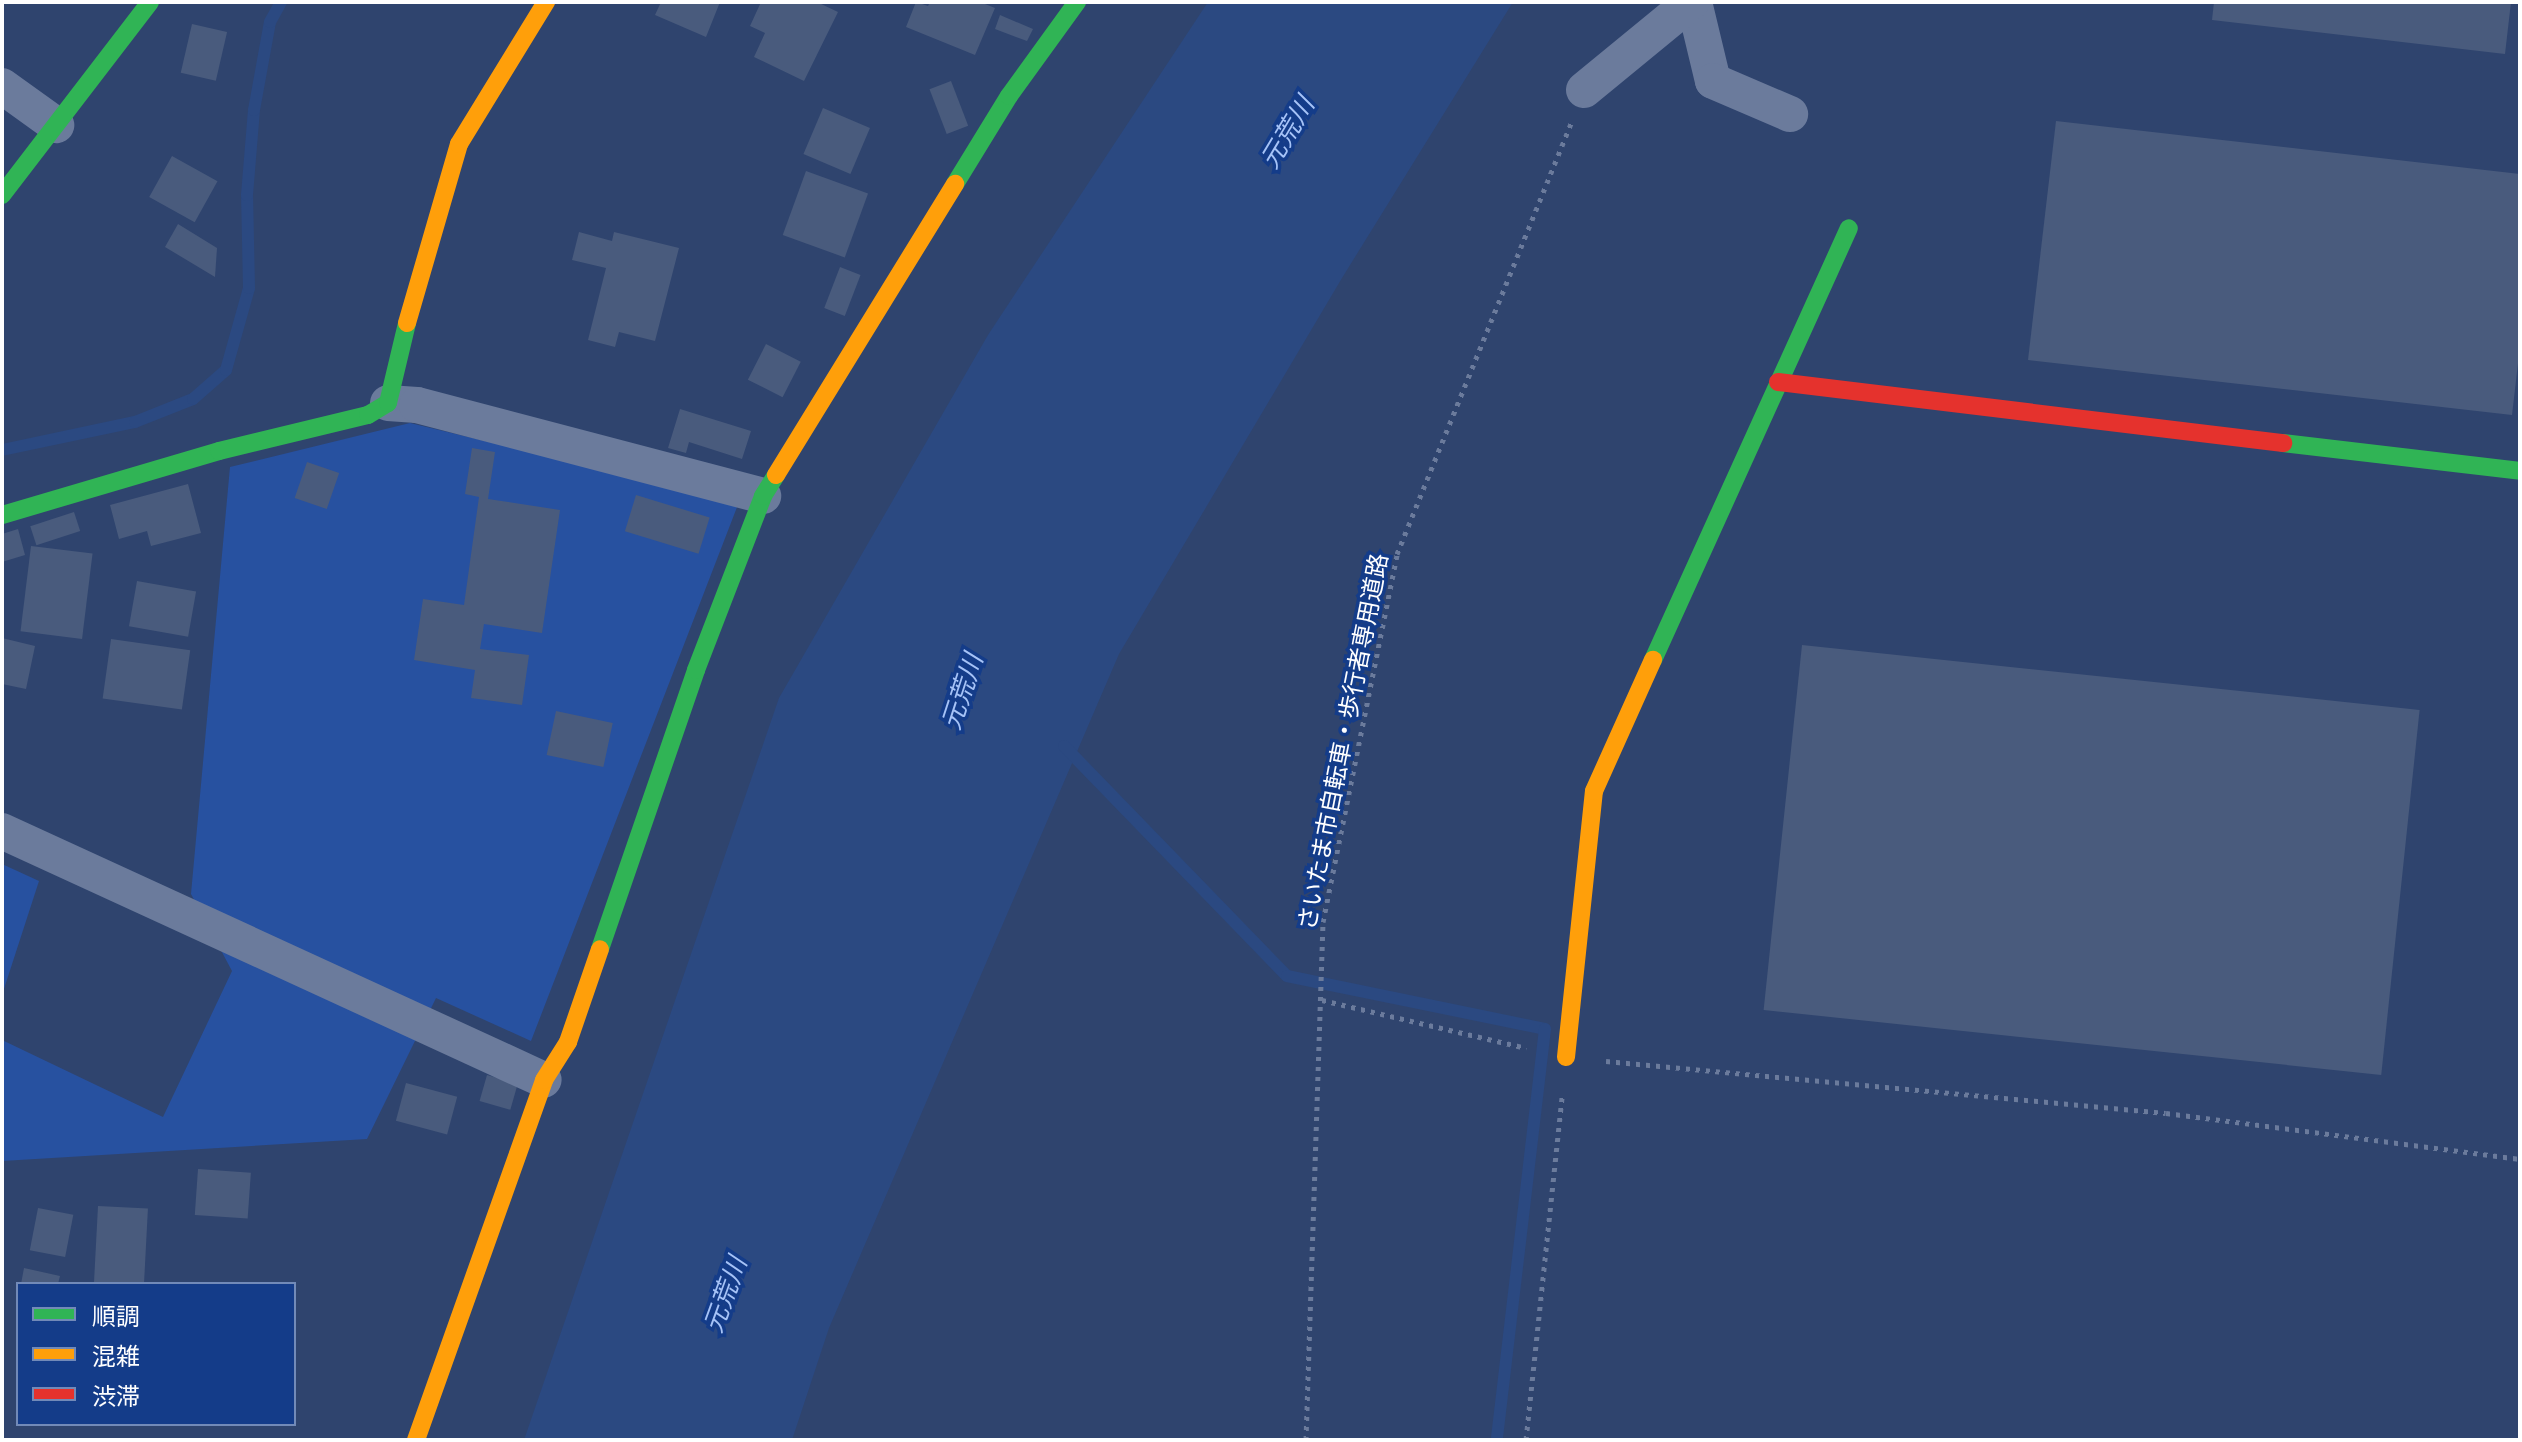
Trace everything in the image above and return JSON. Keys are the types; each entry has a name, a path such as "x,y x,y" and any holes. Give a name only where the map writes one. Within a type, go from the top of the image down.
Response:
{"street":[{"path":"2,195 150,2"},
{"path":"388,403 392,374 459,144 546,2"},
{"path":"416,1440 544,1080 568,1042 696,670 763,496 1009,96 1077,2"},
{"path":"1584,90 1693,2 1713,81 1790,114"},
{"path":"2,86 56,125"},
{"path":"1566,1057 1594,791 1849,228"},
{"path":"1778,382 2520,471"},
{"path":"2,515 219,451 368,415 388,403 417,405 763,496"},
{"path":"2,831 544,1080"}],"path":[{"name":"さいたま市自転車・歩行者専用道路","path":"1306,1440 1323,922 1397,554 1584,90"},
{"path":"1322,999 1566,1057 2166,1113 2520,1159"},
{"path":"1526,1440 1566,1057"}],"shaded area":[{"path":"410,423 739,502 531,1041 436,998 367,1139 2,1161 2,1040 163,1117 232,971 191,894 230,467"},
{"path":"2,864 39,881 2,995"}],"water":[{"name":"元荒川","path":"1208,2 1513,2 1342,278 1119,654 829,1328 792,1440 524,1440 779,698 988,335"}],"building":[{"path":"661,2 720,2 706,37 655,15"},
{"path":"761,2 817,2 838,12 804,81 754,57 765,33 750,26"},
{"path":"916,2 928,6 930,2 980,2 995,8 975,55 906,27"},
{"path":"2214,2 2511,2 2505,54 2212,20"},
{"path":"1000,15 1033,29 1027,41 995,29"},
{"path":"192,24 227,32 216,81 181,73"},
{"path":"951,81 968,126 947,134 930,89"},
{"path":"823,108 870,128 850,174 803,154"},
{"path":"2056,121 2520,174 2520,346 2512,415 2028,360"},
{"path":"172,156 217,181 195,222 149,197"},
{"path":"806,171 868,194 845,257 783,235"},
{"path":"178,224 217,248 215,277 165,247"},
{"path":"579,232 612,241 614,232 679,248 655,341 619,332 615,347 588,340 606,268 572,260"},
{"path":"840,267 861,275 845,316 824,308"},
{"path":"766,344 801,362 783,397 748,380"},
{"path":"680,409 751,431 742,459 689,442 686,453 668,448"},
{"path":"472,448 495,452 488,499 560,510 542,633 484,624 480,649 529,655 522,705 471,698 475,670 414,660 423,599 464,605 479,497 465,494"},
{"path":"307,462 339,473 327,509 295,498"},
{"path":"188,484 201,533 151,546 147,531 119,539 110,505"},
{"path":"636,495 710,518 699,554 625,531"},
{"path":"74,512 80,531 36,545 30,526"},
{"path":"18,529 25,555 2,562 2,534"},
{"path":"31,546 93,554 82,639 21,631"},
{"path":"137,581 196,591 188,637 129,626"},
{"path":"2,638 35,646 26,689 2,684"},
{"path":"111,639 190,650 182,710 103,698"},
{"path":"1802,645 2420,710 2381,1075 1764,1010"},
{"path":"556,711 613,723 603,767 547,755"},
{"path":"487,1075 518,1084 510,1110 480,1101"},
{"path":"406,1083 457,1097 447,1134 396,1121"},
{"path":"198,1169 251,1173 248,1219 195,1215"},
{"path":"98,1206 148,1209 144,1282 94,1282"},
{"path":"38,1208 73,1215 65,1257 30,1250"},
{"path":"24,1268 60,1276 58,1282 21,1282"}],"waterway":[{"path":"2,450 135,422 193,399 226,370 249,288 247,195 254,110 270,22 281,2"},
{"path":"1064,746 1287,976 1545,1029 1497,1440"}],"traffic: fast":[{"path":"2,195 150,2"},
{"path":"955,184 1009,96 1077,2"},
{"path":"1653,660 1849,228"},
{"path":"2,515 219,451 368,415 388,403 407,323"},
{"path":"2283,443 2520,471"},
{"path":"600,949 696,670 763,496 776,475"}],"traffic: slow":[{"path":"407,323 459,144 546,2"},
{"path":"776,475 955,184"},
{"path":"1566,1057 1594,791 1653,660"},
{"path":"416,1440 544,1080 568,1042 600,949"}],"traffic: jam":[{"path":"1778,382 2283,443"}]}
